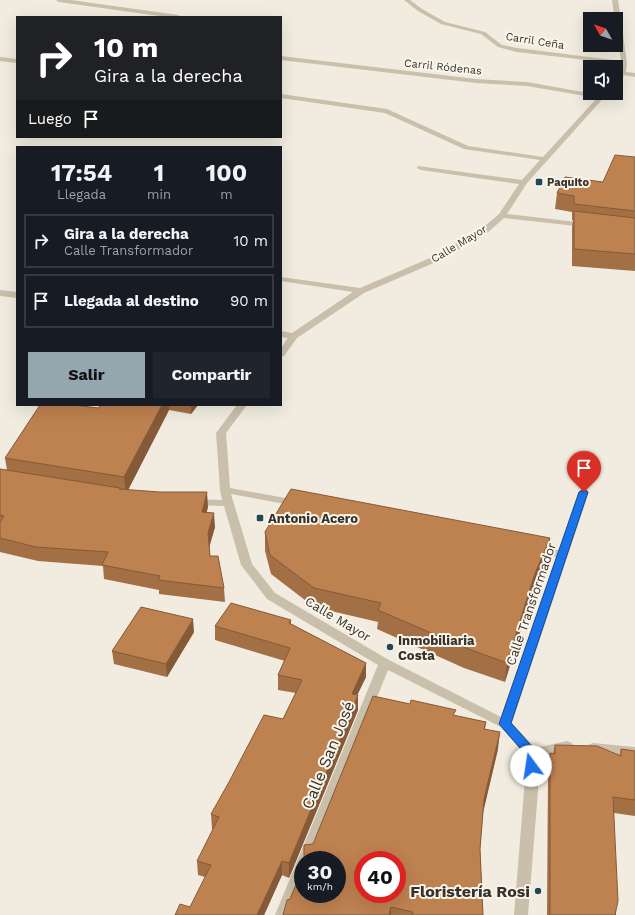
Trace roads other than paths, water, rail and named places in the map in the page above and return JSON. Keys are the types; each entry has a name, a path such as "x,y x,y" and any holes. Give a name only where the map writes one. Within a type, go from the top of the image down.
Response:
{"street":[{"path":"59,0 171,16"},
{"name":"Carril Ceña","path":"407,0 420,10 443,23 483,33 500,46 517,50 624,63"},
{"path":"615,0 624,63 623,73 635,74"},
{"name":"Carril Ródenas","path":"282,58 476,81 527,84 583,92"},
{"path":"0,59 16,61"},
{"path":"282,96 387,111 466,148 546,160"},
{"name":"Calle Mayor","path":"282,353 294,336 361,291 433,260 483,232 502,216 524,182 546,160 599,100"},
{"path":"421,168 524,182"},
{"path":"502,216 590,225"},
{"path":"282,279 361,291"},
{"path":"0,293 16,295"},
{"path":"282,334 294,336"},
{"name":"Calle Mayor","path":"241,406 221,433 225,490 247,565 271,596 386,664 505,724 532,753"},
{"path":"225,490 310,506"},
{"name":"Calle Transformador","path":"505,724 584,492"},
{"path":"183,501 228,503"},
{"path":"525,547 563,555"},
{"name":"Calle San José","path":"309,851 386,664"},
{"path":"521,915 531,791 532,753 563,745 635,752"},
{"path":"282,915 294,886"}],"place":[{"name":"Paquito","path":"539,182"},
{"name":"Antonio Acero","path":"260,518"},
{"name":"Inmobiliaria Costa","path":"390,647"},
{"name":"Floristería Rosi","path":"538,891"}]}
